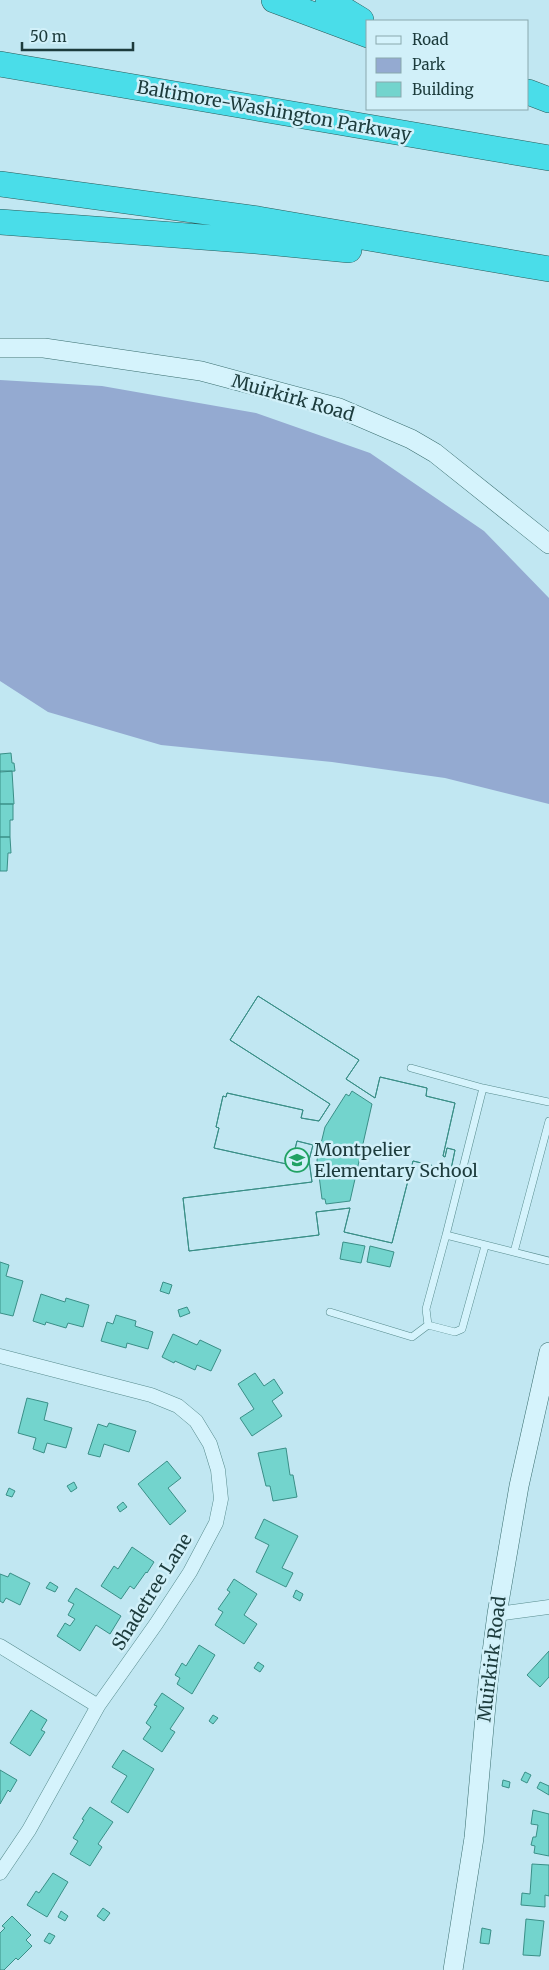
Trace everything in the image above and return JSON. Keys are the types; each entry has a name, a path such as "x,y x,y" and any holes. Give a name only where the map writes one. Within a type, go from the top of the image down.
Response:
{"highway":[{"path":"274,0 366,34"},
{"path":"328,0 366,23"},
{"name":"Baltimore-Washington Parkway","path":"0,64 549,158"},
{"path":"529,92 549,100"},
{"path":"0,184 258,219 549,269"},
{"path":"0,222 256,241 549,269"}],"main road":[{"name":"Muirkirk Road","path":"0,348 44,348 192,370 339,408 411,439 435,453 549,544"},
{"name":"Muirkirk Road","path":"453,1970 473,1846 488,1683 497,1614 520,1486 549,1352"}],"street":[{"name":"Shadetree Lane","path":"0,1356 151,1395 178,1406 196,1422 210,1444 218,1470 221,1499 216,1523 190,1572 98,1706 29,1830 0,1873"},
{"path":"497,1614 549,1607"},
{"path":"0,1646 98,1706"}],"lane":[{"path":"411,1068 483,1088 549,1102"},
{"path":"428,1325 426,1310 483,1088"},
{"path":"514,1252 549,1121"},
{"path":"446,1235 549,1261"},
{"path":"428,1325 455,1332 462,1329 486,1246"},
{"path":"330,1312 412,1337 428,1325"}],"green space":[{"path":"0,380 102,386 256,413 370,453 484,531 549,598 549,804 445,778 332,762 161,745 48,712 0,681"}],"building":[{"path":"11,753 15,771 0,772 0,754"},
{"path":"0,771 12,771 14,804 0,804"},
{"path":"0,804 13,804 13,820 10,820 10,837 0,837"},
{"path":"0,837 10,837 11,853 8,853 7,871 0,871"},
{"path":"258,996 359,1060 346,1079 375,1098 380,1077 427,1088 426,1096 455,1103 443,1156 445,1157 447,1148 455,1150 449,1179 440,1177 443,1168 413,1161 392,1243 344,1232 350,1208 316,1212 319,1235 189,1251 183,1198 312,1182 309,1160 313,1145 297,1141 291,1165 214,1148 219,1128 216,1127 223,1096 226,1097 227,1093 303,1110 301,1118 319,1121 330,1104 230,1040","holes":["352,1091 372,1104 350,1201 326,1204 325,1199 322,1199 317,1160 325,1127 346,1094 349,1096"]},
{"path":"258,996 359,1060 346,1079 375,1098 380,1077 427,1088 426,1096 455,1103 443,1156 445,1157 447,1148 455,1150 449,1179 440,1177 443,1168 413,1161 392,1243 344,1232 350,1208 316,1212 319,1235 189,1251 183,1198 312,1182 309,1160 313,1145 297,1141 291,1165 214,1148 219,1128 216,1127 223,1096 226,1097 227,1093 303,1110 301,1118 319,1121 330,1104 230,1040"},
{"path":"343,1242 365,1246 361,1263 340,1259"},
{"path":"370,1246 394,1252 390,1267 367,1262"},
{"path":"0,1262 9,1265 6,1276 23,1281 13,1316 0,1313"},
{"path":"163,1282 172,1285 169,1294 160,1291"},
{"path":"41,1294 65,1302 66,1298 89,1305 83,1327 68,1323 66,1328 46,1322 45,1325 33,1321"},
{"path":"187,1307 190,1313 180,1317 178,1310"},
{"path":"116,1315 136,1321 135,1326 153,1332 148,1349 127,1343 126,1348 101,1341 107,1322 113,1324"},
{"path":"173,1334 197,1345 200,1340 221,1350 211,1371 197,1365 195,1370 162,1357"},
{"path":"255,1373 264,1386 274,1379 283,1393 272,1401 282,1416 252,1436 240,1418 254,1409 238,1384"},
{"path":"27,1398 48,1403 44,1420 72,1428 66,1448 47,1443 44,1453 33,1449 36,1438 18,1433"},
{"path":"109,1423 136,1431 129,1452 104,1444 100,1457 88,1454 98,1424 107,1427"},
{"path":"286,1448 290,1475 293,1475 297,1497 273,1501 270,1486 266,1486 258,1453"},
{"path":"167,1461 181,1478 168,1488 186,1511 170,1525 138,1484"},
{"path":"74,1482 77,1488 71,1492 67,1486"},
{"path":"9,1488 15,1491 12,1497 6,1495"},
{"path":"123,1502 127,1507 120,1512 117,1507"},
{"path":"264,1519 298,1536 282,1568 293,1573 286,1587 256,1572 269,1545 255,1538"},
{"path":"132,1547 154,1562 134,1589 130,1586 121,1599 101,1586 114,1566 118,1569"},
{"path":"10,1573 30,1583 20,1605 6,1598 3,1603 0,1601 0,1574 8,1577"},
{"path":"234,1579 257,1594 244,1615 257,1624 244,1644 215,1625 223,1612 218,1609 230,1592 227,1590"},
{"path":"50,1582 58,1587 55,1592 46,1588"},
{"path":"76,1588 121,1616 110,1634 96,1625 80,1651 57,1636 65,1623 70,1626 75,1619 68,1615 74,1604 68,1601"},
{"path":"296,1590 303,1594 300,1601 293,1597"},
{"path":"199,1645 215,1655 192,1694 177,1684 180,1678 175,1675 182,1663 186,1666"},
{"path":"549,1651 549,1677 540,1687 527,1675"},
{"path":"258,1662 264,1666 260,1672 254,1668"},
{"path":"162,1693 184,1708 170,1729 175,1732 162,1752 143,1739 151,1727 146,1723 157,1706 154,1705"},
{"path":"31,1710 47,1720 41,1730 45,1732 30,1756 10,1743"},
{"path":"213,1715 218,1718 213,1724 209,1721"},
{"path":"123,1750 154,1769 128,1813 111,1802 127,1776 112,1767"},
{"path":"0,1770 17,1780 10,1792 8,1790 0,1804"},
{"path":"525,1772 531,1775 527,1783 521,1780"},
{"path":"503,1780 510,1782 509,1788 502,1786"},
{"path":"540,1782 549,1786 549,1795 537,1788"},
{"path":"90,1807 113,1822 98,1844 102,1847 90,1866 70,1854 78,1841 73,1838"},
{"path":"533,1810 549,1814 549,1856 534,1853 535,1846 531,1845 533,1837 536,1837 538,1825 531,1824"},
{"path":"532,1864 549,1865 549,1896 545,1895 545,1907 521,1905 522,1893 530,1894"},
{"path":"53,1873 68,1882 47,1917 27,1905 36,1891 39,1893"},
{"path":"103,1908 110,1913 104,1921 97,1916"},
{"path":"61,1911 68,1916 65,1921 58,1917"},
{"path":"12,1916 31,1935 26,1940 32,1946 18,1960 16,1958 4,1970 0,1970 0,1933 5,1928 2,1926"},
{"path":"526,1919 544,1921 540,1956 523,1955"},
{"path":"482,1928 491,1930 489,1944 480,1943"},
{"path":"49,1933 55,1936 50,1944 44,1941"}],"place":[{"name":"Montpelier Elementary School","path":"297,1160"}]}
